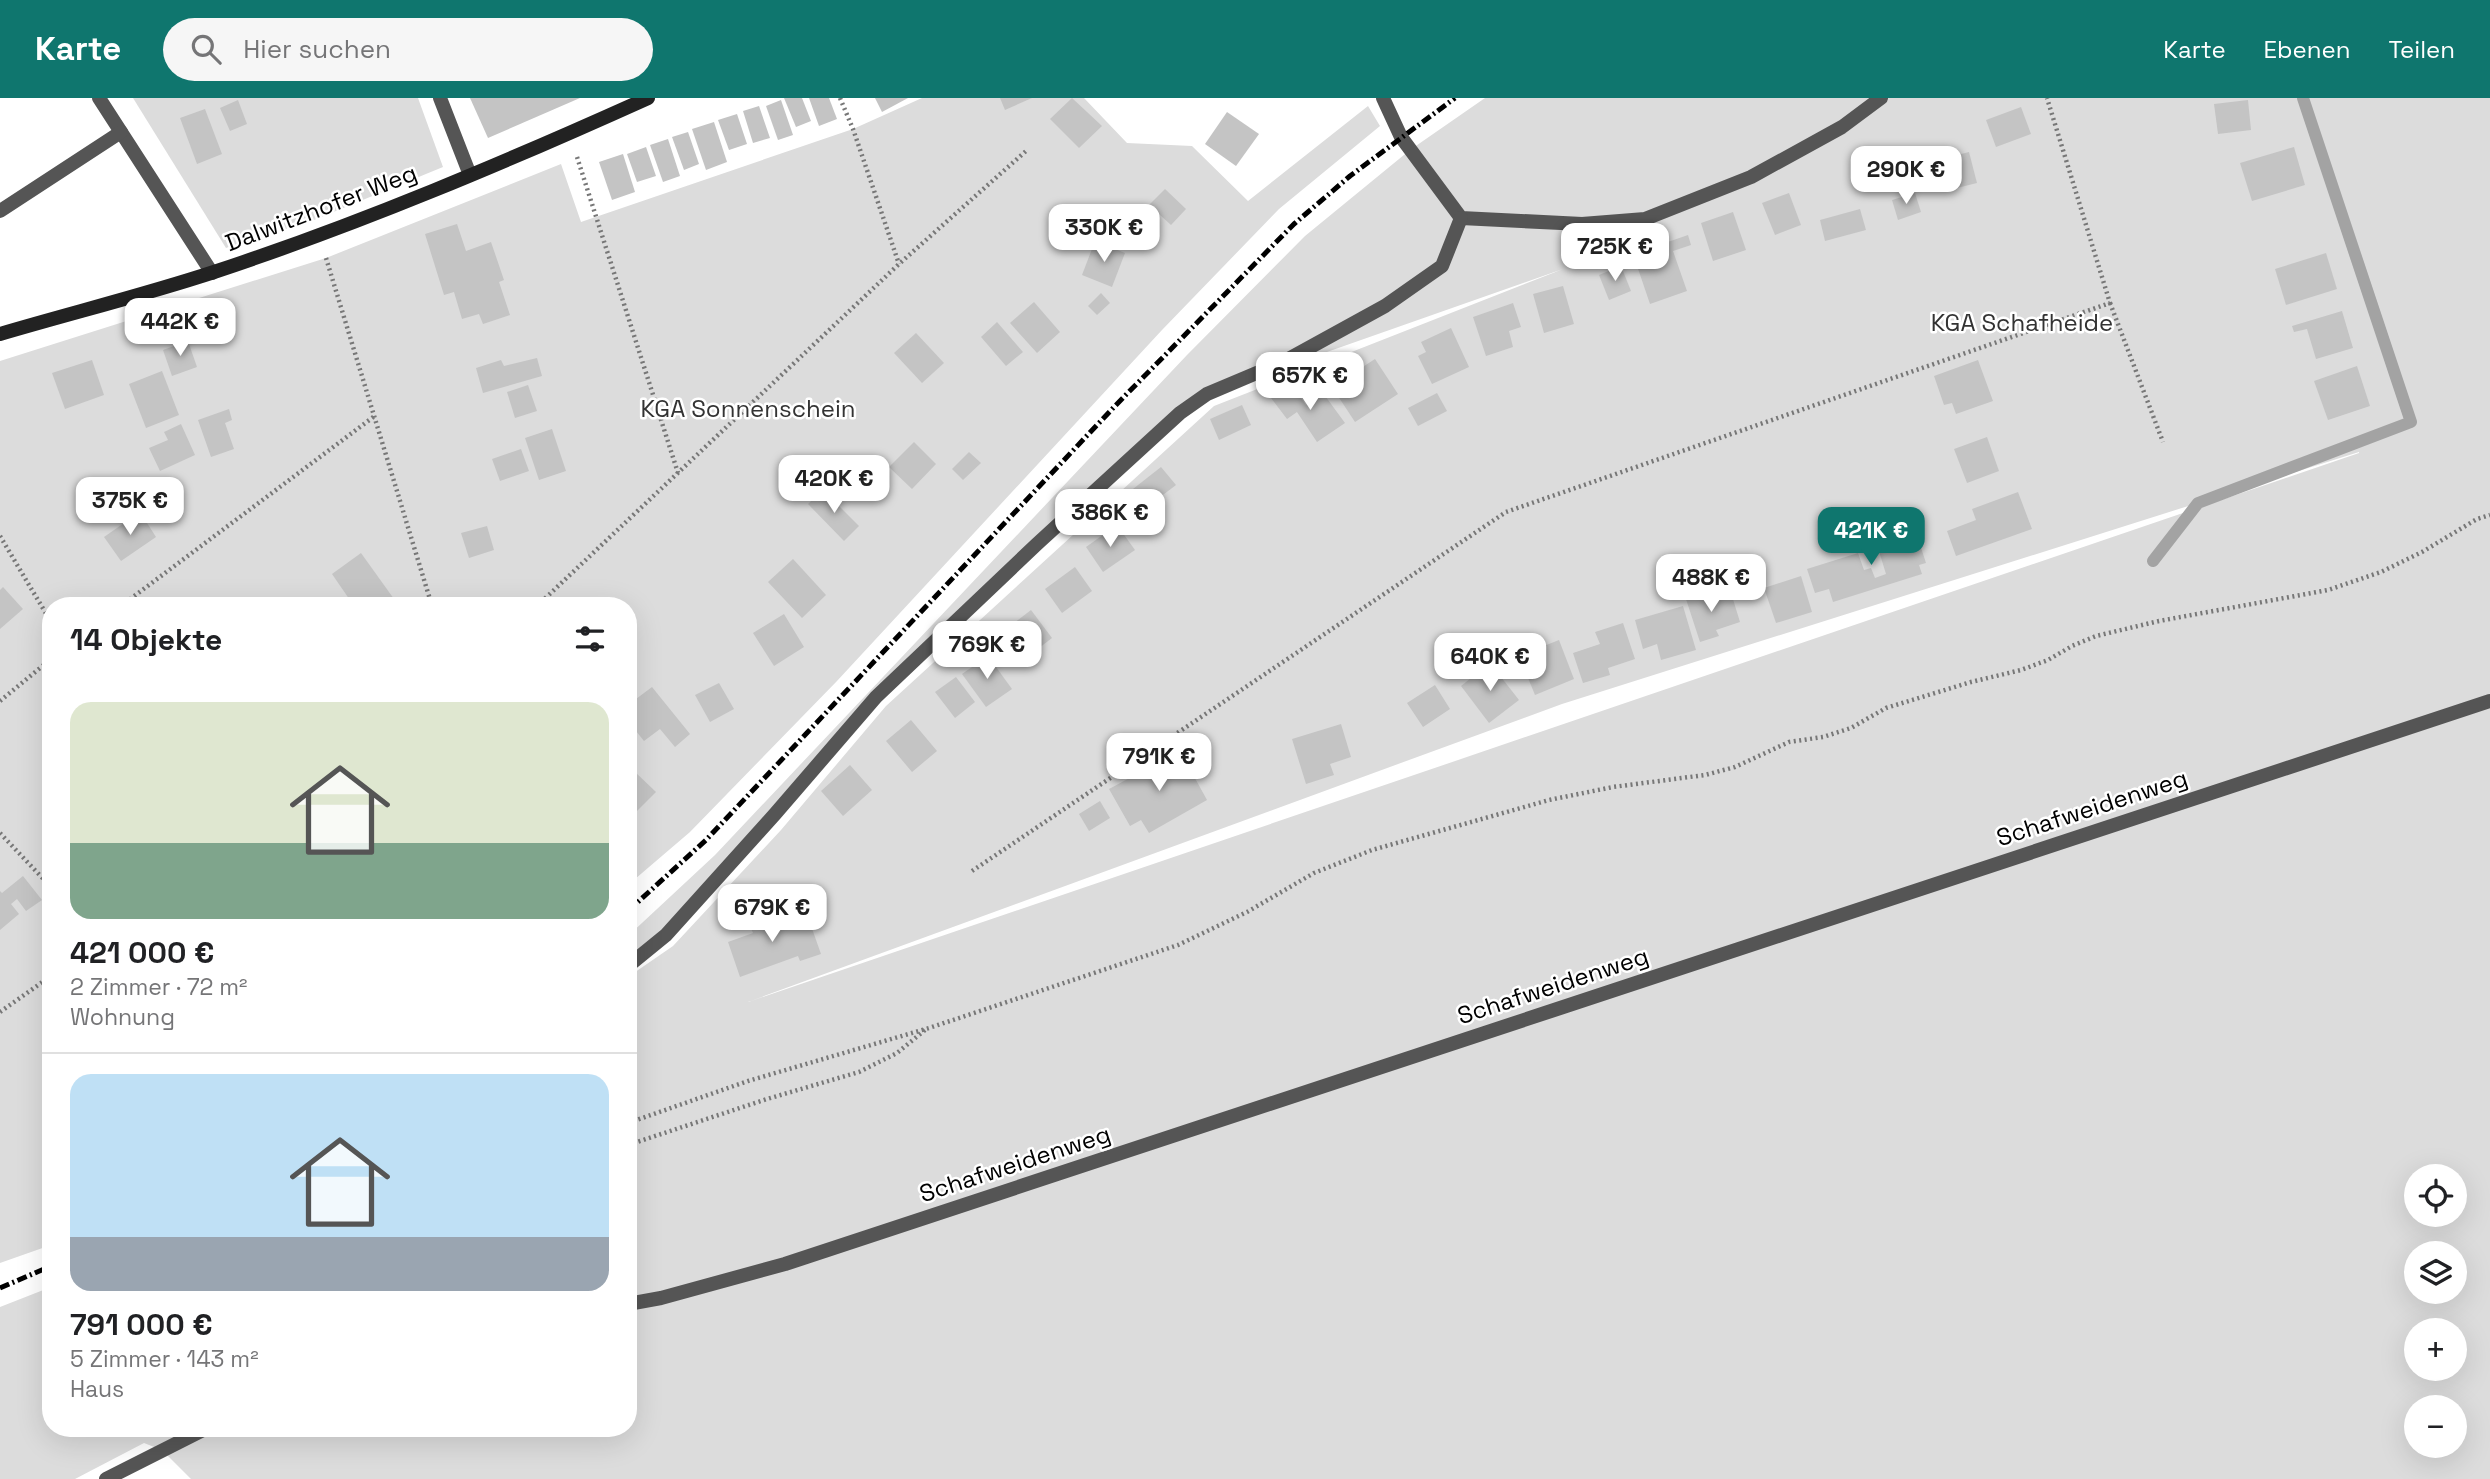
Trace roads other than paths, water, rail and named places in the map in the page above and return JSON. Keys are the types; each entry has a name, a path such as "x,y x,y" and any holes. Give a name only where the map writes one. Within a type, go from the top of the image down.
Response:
{"street":[{"name":"Dalwitzhofer Weg","path":"0,334 212,273 318,236 470,175 648,98"}],"lane":[{"path":"99,98 212,273"},
{"path":"440,98 470,175"},
{"path":"1383,98 1401,137 1461,218"},
{"path":"1461,218 1582,224 1645,219 1751,177 1842,127 1881,98"},
{"path":"0,211 121,132"},
{"path":"637,959 666,934 876,697 1180,413 1207,394 1285,361 1385,306 1442,266 1461,218"},
{"name":"Schafweidenweg","path":"637,1302 785,1264 2490,701"},
{"path":"106,1479 189,1437"}],"waterway":[{"path":"2153,561 2198,503 2411,422 2303,98"}],"railway":[{"path":"637,903 706,840 1114,407 1294,224 1350,176 1455,98"},
{"path":"0,1288 42,1270"}],"park label":[{"name":"KGA Schafheide","path":"2022,323"},
{"name":"KGA Sonnenschein","path":"748,409"}]}
